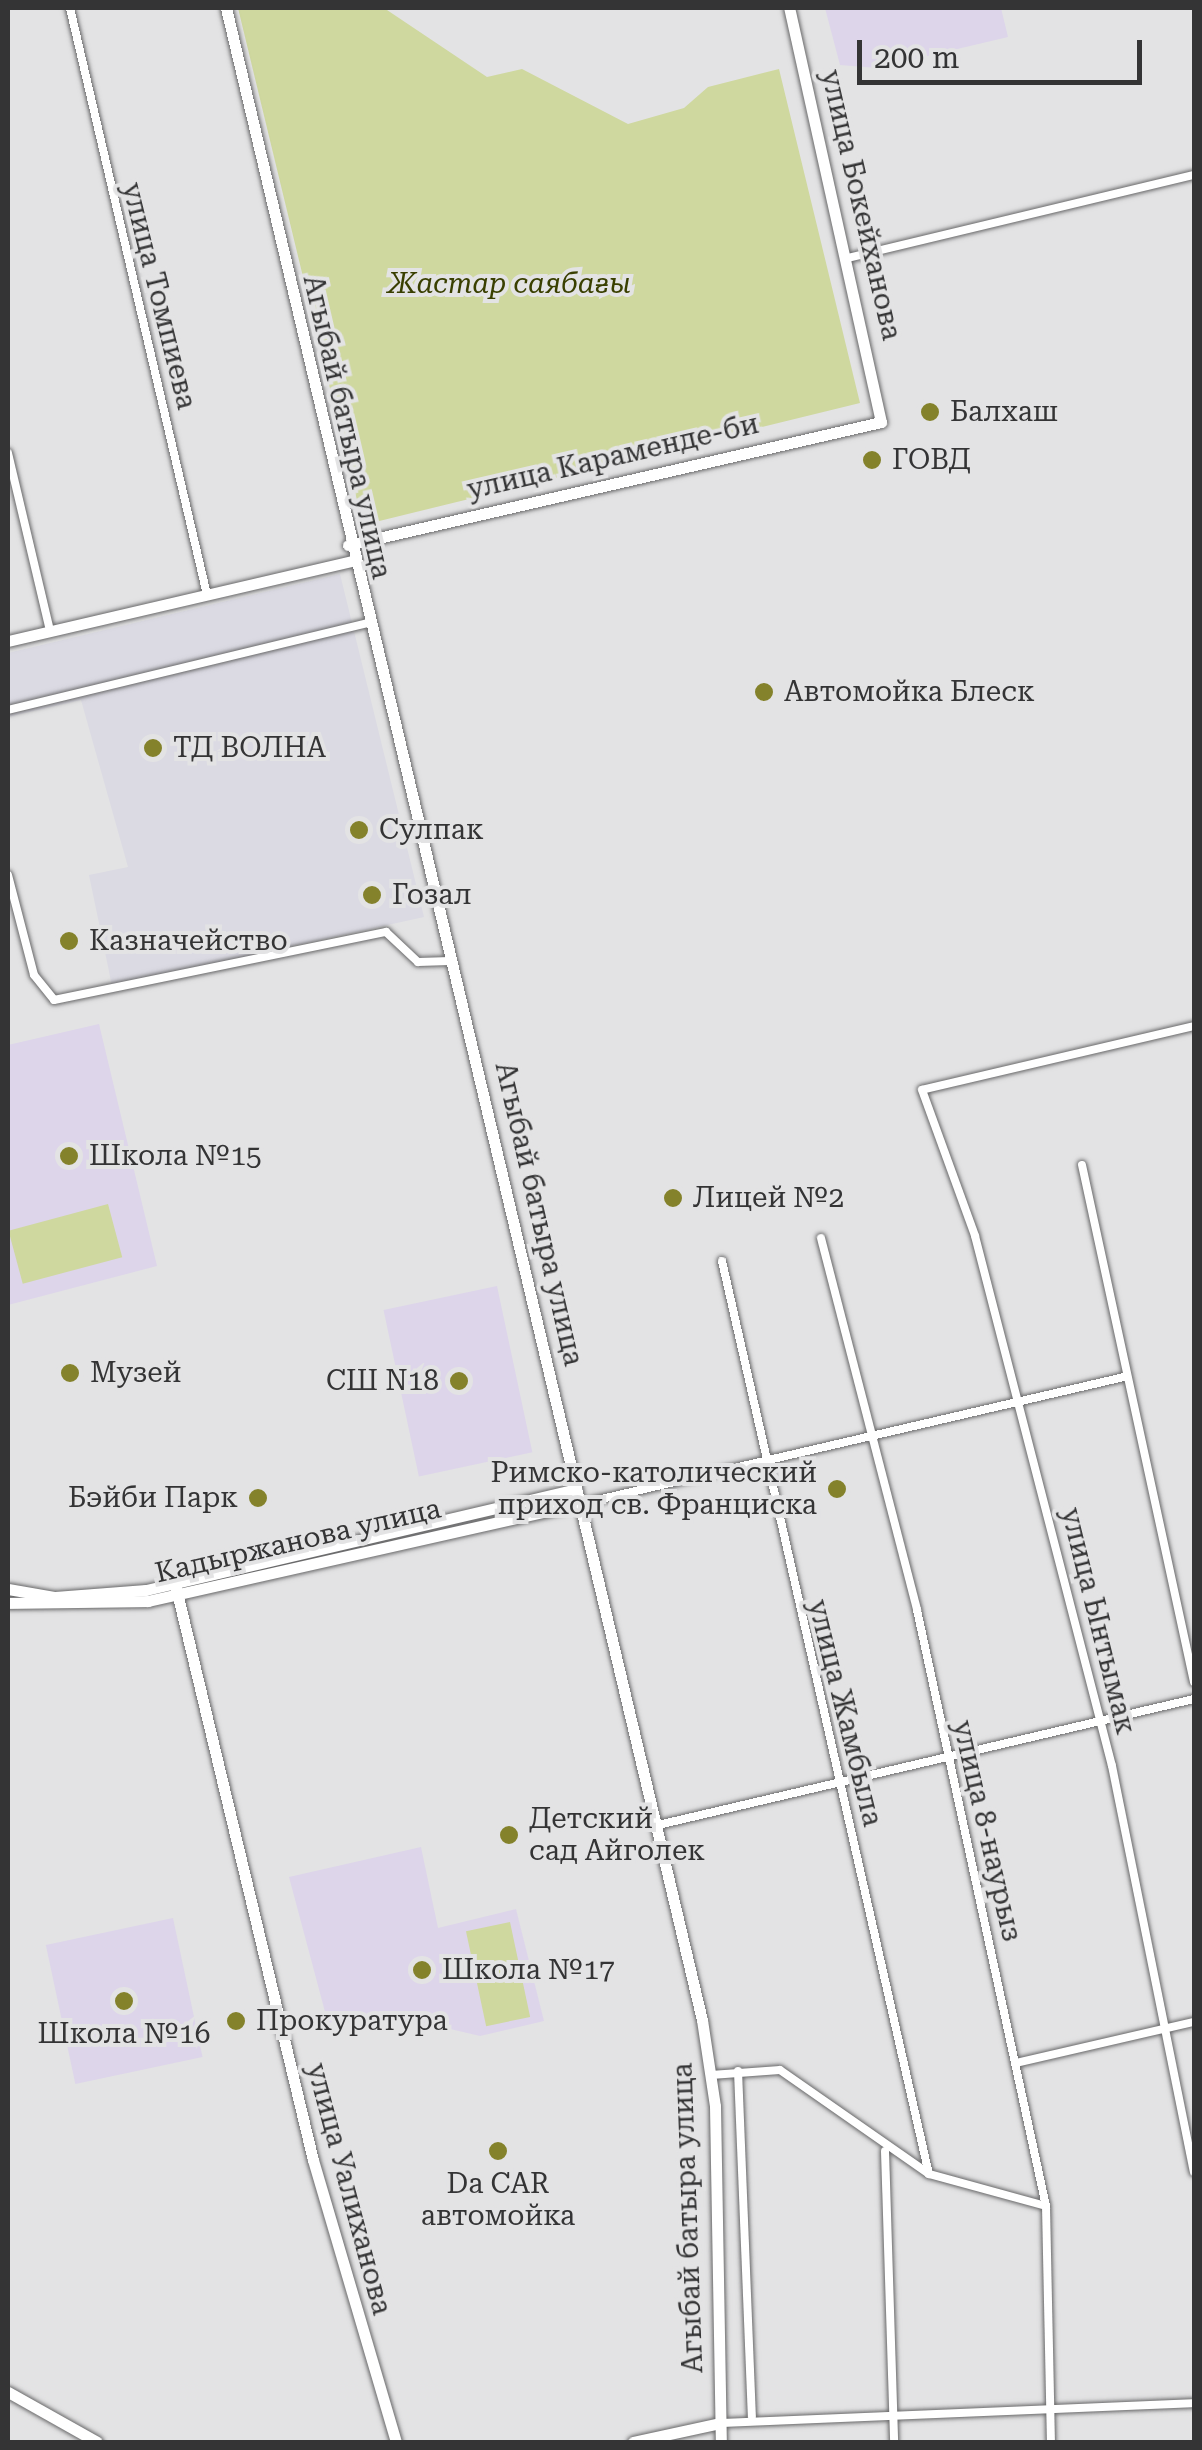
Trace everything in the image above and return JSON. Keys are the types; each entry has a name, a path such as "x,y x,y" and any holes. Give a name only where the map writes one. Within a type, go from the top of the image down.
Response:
{"main road":[{"name":"Агыбай батыра улица","path":"226,8 348,545 658,1825 711,2074 721,2442"},
{"name":"улица Бокейханова","path":"789,8 884,415"},
{"name":"улица Караменде-би","path":"348,545 872,427 884,415"},
{"path":"8,641 352,561"},
{"name":"Кадыржанова улица","path":"8,1589 55,1597 176,1590 576,1488"},
{"name":"Кадыржанова улица","path":"8,1603 83,1608 580,1504"},
{"name":"улица Уалиханова","path":"176,1590 312,2160 396,2442"},
{"path":"8,2393 97,2442"},
{"path":"633,2442 720,2423"}],"street":[{"name":"улица Томпиева","path":"70,8 207,595"},
{"path":"848,258 1194,175"},
{"path":"8,453 50,631"},
{"path":"8,710 368,622"},
{"path":"8,874 34,975 54,1000 386,932 418,962 450,961"},
{"name":"улица Ынтымак","path":"1194,1026 922,1090 976,1236 1100,1721 1194,2172"},
{"path":"1082,1165 1124,1376 1194,1682"},
{"name":"улица 8-наурыз","path":"820,1238 947,1757 1046,2206 1051,2442"},
{"name":"улица Жамбыла","path":"722,1261 761,1462 930,2174"},
{"name":"Кадыржанова улица","path":"580,1504 1124,1376"},
{"path":"658,1825 1194,1699"},
{"path":"1016,2062 1194,2022"},
{"path":"711,2074 780,2070 884,2150 930,2174 1046,2206"},
{"path":"738,2071 752,2417"},
{"path":"884,2150 894,2442"},
{"path":"720,2423 752,2417 893,2410 1194,2402"}],"shaded area":[{"path":"825,8 1001,8 1008,37 877,68 840,65"},
{"path":"340,574 424,917 112,986 89,875 128,867 81,700 8,717 8,653"},
{"name":"Школа №15","path":"99,1024 157,1266 8,1305 8,1045"},
{"name":"СШ N18","path":"497,1286 532,1452 419,1476 384,1310"},
{"name":"Школа №17","path":"421,1847 438,1928 516,1909 544,2021 480,2036 378,2012 328,2023 289,1877"},
{"name":"Школа №16","path":"173,1918 203,2057 75,2084 46,1945"}],"green space":[{"name":"Жастар саябағы","path":"238,8 384,8 487,77 522,69 628,124 684,108 708,87 779,69 860,403 363,525"},
{"path":"108,1204 122,1257 23,1284 9,1231"},
{"path":"510,1922 530,2017 486,2026 466,1931"}],"place":[{"name":"Балхаш","path":"930,412"},
{"name":"ГОВД","path":"872,460"},
{"name":"Автомойка Блеск","path":"764,692"},
{"name":"ТД ВОЛНА","path":"153,748"},
{"name":"Сулпак","path":"359,830"},
{"name":"Гозал","path":"372,895"},
{"name":"Казначейство","path":"69,941"},
{"name":"Школа №15","path":"69,1156"},
{"name":"Лицей №2","path":"673,1198"},
{"name":"Музей","path":"70,1373"},
{"name":"СШ N18","path":"459,1381"},
{"name":"Римско-католический приход св. Франциска","path":"837,1489"},
{"name":"Бэйби Парк","path":"258,1498"},
{"name":"Детский сад Айголек","path":"509,1835"},
{"name":"Школа №17","path":"422,1970"},
{"name":"Школа №16","path":"124,2001"},
{"name":"Прокуратура","path":"236,2021"},
{"name":"Da CAR автомойка","path":"498,2151"}]}
